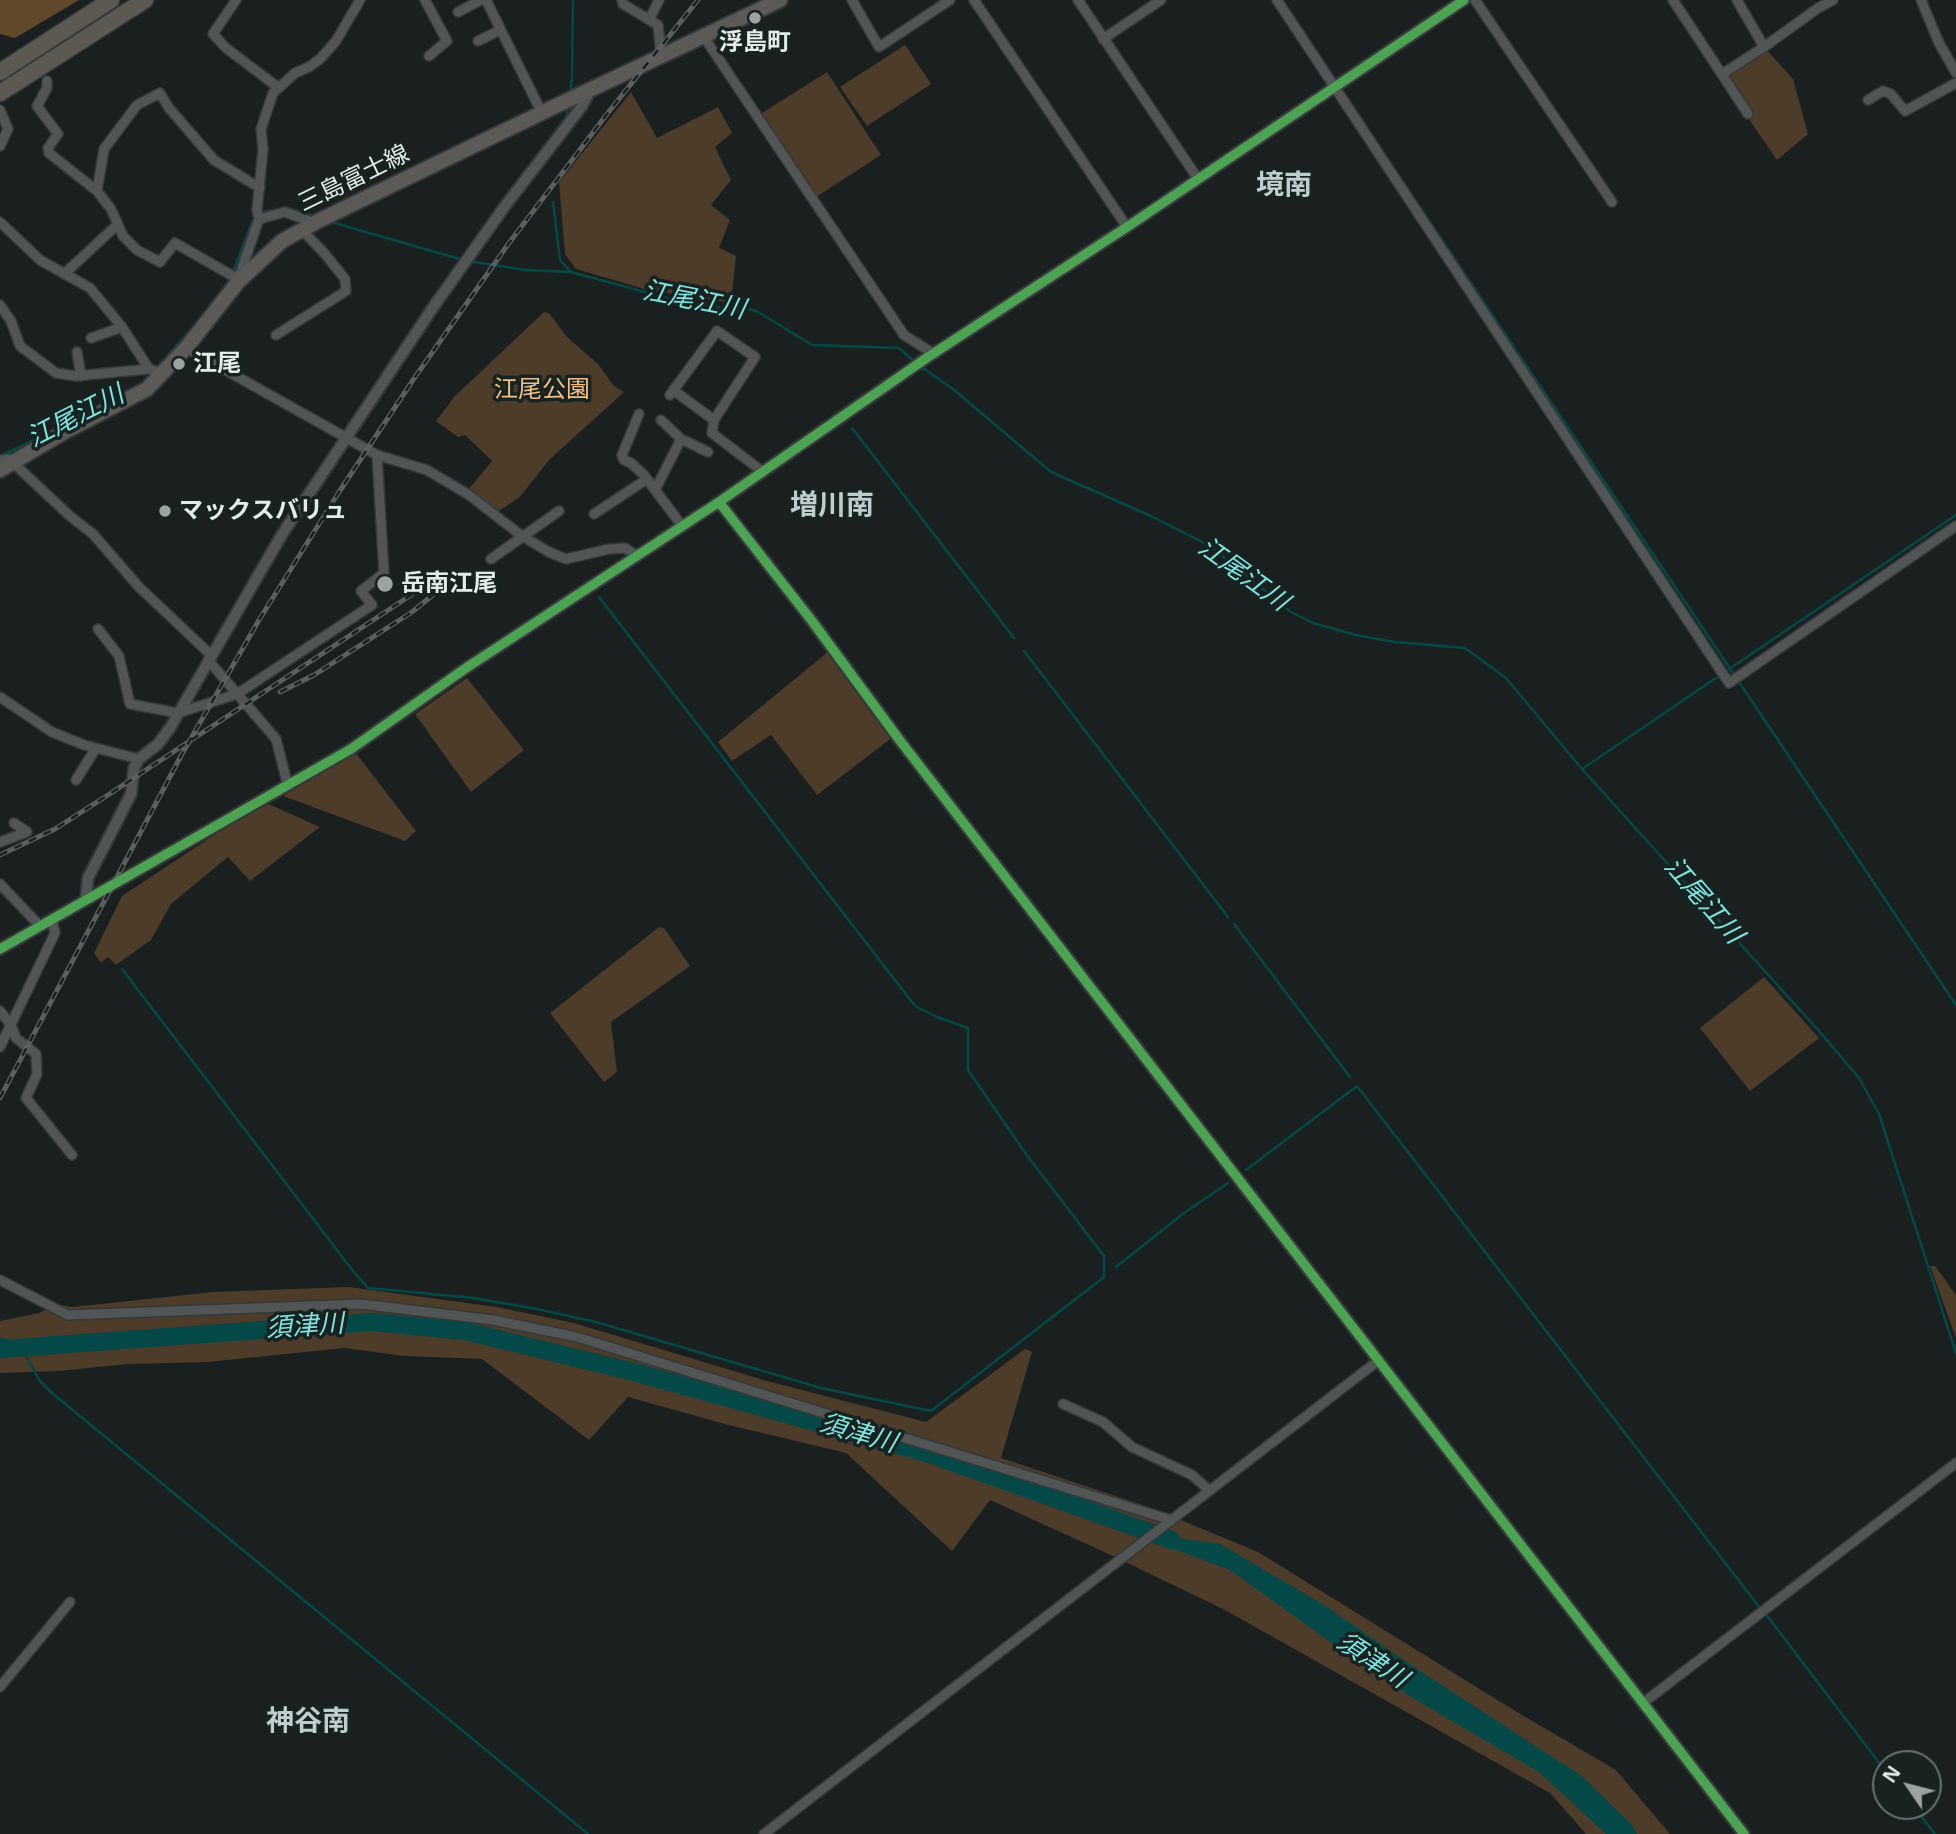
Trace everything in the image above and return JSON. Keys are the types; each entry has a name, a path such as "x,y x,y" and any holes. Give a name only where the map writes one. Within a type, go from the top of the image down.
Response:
{"highway":[{"path":"0,72 111,0"},
{"path":"0,93 145,0"}],"main road":[{"name":"三島富士線","path":"0,470 7,461 147,389 156,372 186,348 238,280 269,252 308,226 780,0"}],"street":[{"path":"236,0 213,34 226,48 279,88"},
{"path":"47,81 47,88 37,106 58,134 48,148 49,153 97,191 111,209 123,236 137,250 160,262 175,243 238,280 259,219 257,210 263,149 261,129 273,93 295,73 320,59 347,24 360,0"},
{"path":"425,0 447,41 429,56"},
{"path":"458,12 484,0 542,113"},
{"path":"622,0 623,4 658,25 662,55"},
{"path":"649,20 659,0"},
{"path":"852,0 879,47 950,0"},
{"path":"974,0 1127,228"},
{"path":"1077,0 1198,179"},
{"path":"1103,39 1161,0"},
{"path":"1277,0 1729,683 1956,526"},
{"path":"0,949 351,749 466,668 719,502 931,355 1127,228 1464,0"},
{"path":"1475,0 1612,202"},
{"path":"1673,0 1748,114"},
{"path":"1737,0 1764,47"},
{"path":"1722,74 1833,0"},
{"path":"1921,0 1939,43 1956,73"},
{"path":"478,41 500,30"},
{"path":"704,37 904,335 931,355"},
{"path":"1868,100 1883,91 1891,94 1905,111 1956,83"},
{"path":"86,899 88,878 131,794 134,768 139,760 158,744 281,536 434,306 582,106 591,89"},
{"path":"97,191 104,149 137,105 160,93 169,108 214,160 260,188"},
{"path":"0,110 8,129 0,146"},
{"path":"259,219 285,212 308,226 345,279 345,291 276,335"},
{"path":"0,222 40,261 90,288 156,372"},
{"path":"64,274 117,225"},
{"path":"0,305 20,346 56,373 82,376 156,372"},
{"path":"91,338 122,327"},
{"path":"714,420 672,393 718,331 755,357 714,420 712,433 763,471"},
{"path":"186,348 377,455 427,470 469,495 522,536 549,552 566,559 609,548 625,548 636,555"},
{"path":"77,352 82,376"},
{"path":"639,414 622,455 624,460 631,463 647,479 682,526"},
{"path":"661,420 681,439 708,452"},
{"path":"655,490 681,439"},
{"path":"98,629 119,656 130,704 178,713 237,694 372,606 361,591 384,573 377,455"},
{"path":"7,461 93,534 139,587 209,657 276,739 288,786"},
{"path":"594,514 647,479"},
{"path":"719,502 1744,1834"},
{"path":"491,559 559,510"},
{"path":"2,702 52,732 139,760"},
{"path":"76,780 96,748"},
{"path":"0,842 27,832 15,823"},
{"path":"0,884 40,926"},
{"path":"0,1047 55,933 52,919"},
{"path":"0,1011 11,1025 16,1038 36,1055 37,1074 26,1098 72,1155"},
{"path":"0,1280 68,1315 361,1304 493,1320 577,1337 1171,1520"},
{"path":"764,1834 1379,1360"},
{"path":"1063,1404 1103,1422 1132,1447 1192,1475 1209,1490"},
{"path":"1643,1703 1956,1463"},
{"path":"0,1687 70,1602"}],"green space":[{"path":"905,45 931,84 867,126 840,87"},
{"path":"1764,47 1793,79 1808,134 1777,160 1719,76"},
{"path":"827,72 881,155 816,197 762,113"},
{"path":"631,92 657,138 718,107 732,133 715,147 731,180 711,205 730,220 719,248 736,256 731,303 648,290 576,269 565,254 559,182"},
{"name":"江尾公園","path":"544,312 549,313 567,337 598,364 614,386 624,392 549,460 520,497 499,511 468,490 492,461 465,435 458,437 436,421 455,396"},
{"path":"829,651 893,737 817,795 771,735 732,761 718,742"},
{"path":"467,678 524,750 471,792 415,714"},
{"path":"355,752 416,831 405,841 283,796"},
{"path":"264,802 320,827 250,881 228,857 171,904 151,940 116,965 108,957 101,963 94,953 122,896"},
{"path":"659,927 664,928 690,966 611,1022 617,1072 604,1082 550,1013"},
{"path":"1764,977 1819,1038 1750,1091 1700,1028"},
{"path":"1930,1266 1935,1266 1956,1295 1956,1338"},
{"path":"349,1287 497,1307 574,1323 767,1381 926,1422 1025,1349 1032,1352 1001,1458 1152,1508 1258,1552 1616,1770 1670,1834 1586,1834 1550,1793 1225,1610 990,1500 952,1551 846,1453 628,1397 589,1440 482,1359 404,1356 345,1348 207,1362 128,1364 0,1373 0,1321 39,1313 55,1304 73,1307 213,1292"}],"shaded area":[{"path":"0,0 79,0 15,38 0,34"}],"water":[{"path":"1161,1536 1220,1544 1324,1605 1583,1777 1632,1825 1637,1834 1606,1834 1539,1772 1411,1697 1230,1570 1156,1542"}],"waterway":[{"path":"570,94 573,0"},
{"path":"566,119 568,105"},
{"path":"1397,173 1956,1005"},
{"path":"553,202 560,260 571,272"},
{"name":"江尾江川","path":"262,212 287,208 315,216"},
{"name":"江尾江川","path":"233,272 253,220"},
{"name":"江尾江川","path":"331,222 463,260"},
{"name":"江尾江川","path":"469,261 525,270 571,272 700,307 749,309 812,345 899,348 915,362"},
{"name":"江尾江川","path":"158,366 200,319"},
{"name":"江尾江川","path":"920,366 953,389 1051,472 1153,517 1210,546 1291,612 1313,623 1356,635 1395,642 1465,648 1506,678 1582,769 1859,1078 1879,1114 1956,1353"},
{"path":"852,428 1014,638"},
{"name":"江尾江川","path":"0,456 51,432"},
{"path":"1582,769 1956,515"},
{"path":"122,969 368,1288 474,1298 537,1309 596,1322 821,1388 931,1411 1104,1277 1104,1256 1026,1154 968,1070 968,1028 915,1006 599,597"},
{"path":"1024,651 1228,917"},
{"path":"1234,924 1350,1077"},
{"path":"1246,1170 1357,1086 1760,1608"},
{"path":"1116,1267 1184,1213 1228,1183"},
{"name":"須津川","path":"0,1349 372,1322 465,1331 634,1372 927,1453 1171,1540"},
{"path":"0,1338 21,1347 40,1381 52,1393 588,1834"},
{"path":"1765,1613 1872,1754"},
{"path":"1924,1820 1935,1834"}],"railway":[{"path":"0,1098 182,754 259,620 339,492 509,243 698,0"},
{"path":"0,855 55,829 446,572"},
{"path":"280,692 314,675 412,612 450,581"}],"cycle path":[{"path":"0,949 351,749 466,668 719,502 928,357 1127,227 1464,0"},
{"path":"719,502 1744,1834"}],"place":[{"name":"浮島町","path":"755,18"},
{"name":"江尾","path":"179,364"},
{"name":"マックスバリュ","path":"165,511"},
{"name":"岳南江尾","path":"385,584"}],"district":[{"name":"境南","path":"1284,186"},
{"name":"増川南","path":"832,506"},
{"name":"神谷南","path":"308,1722"}]}
